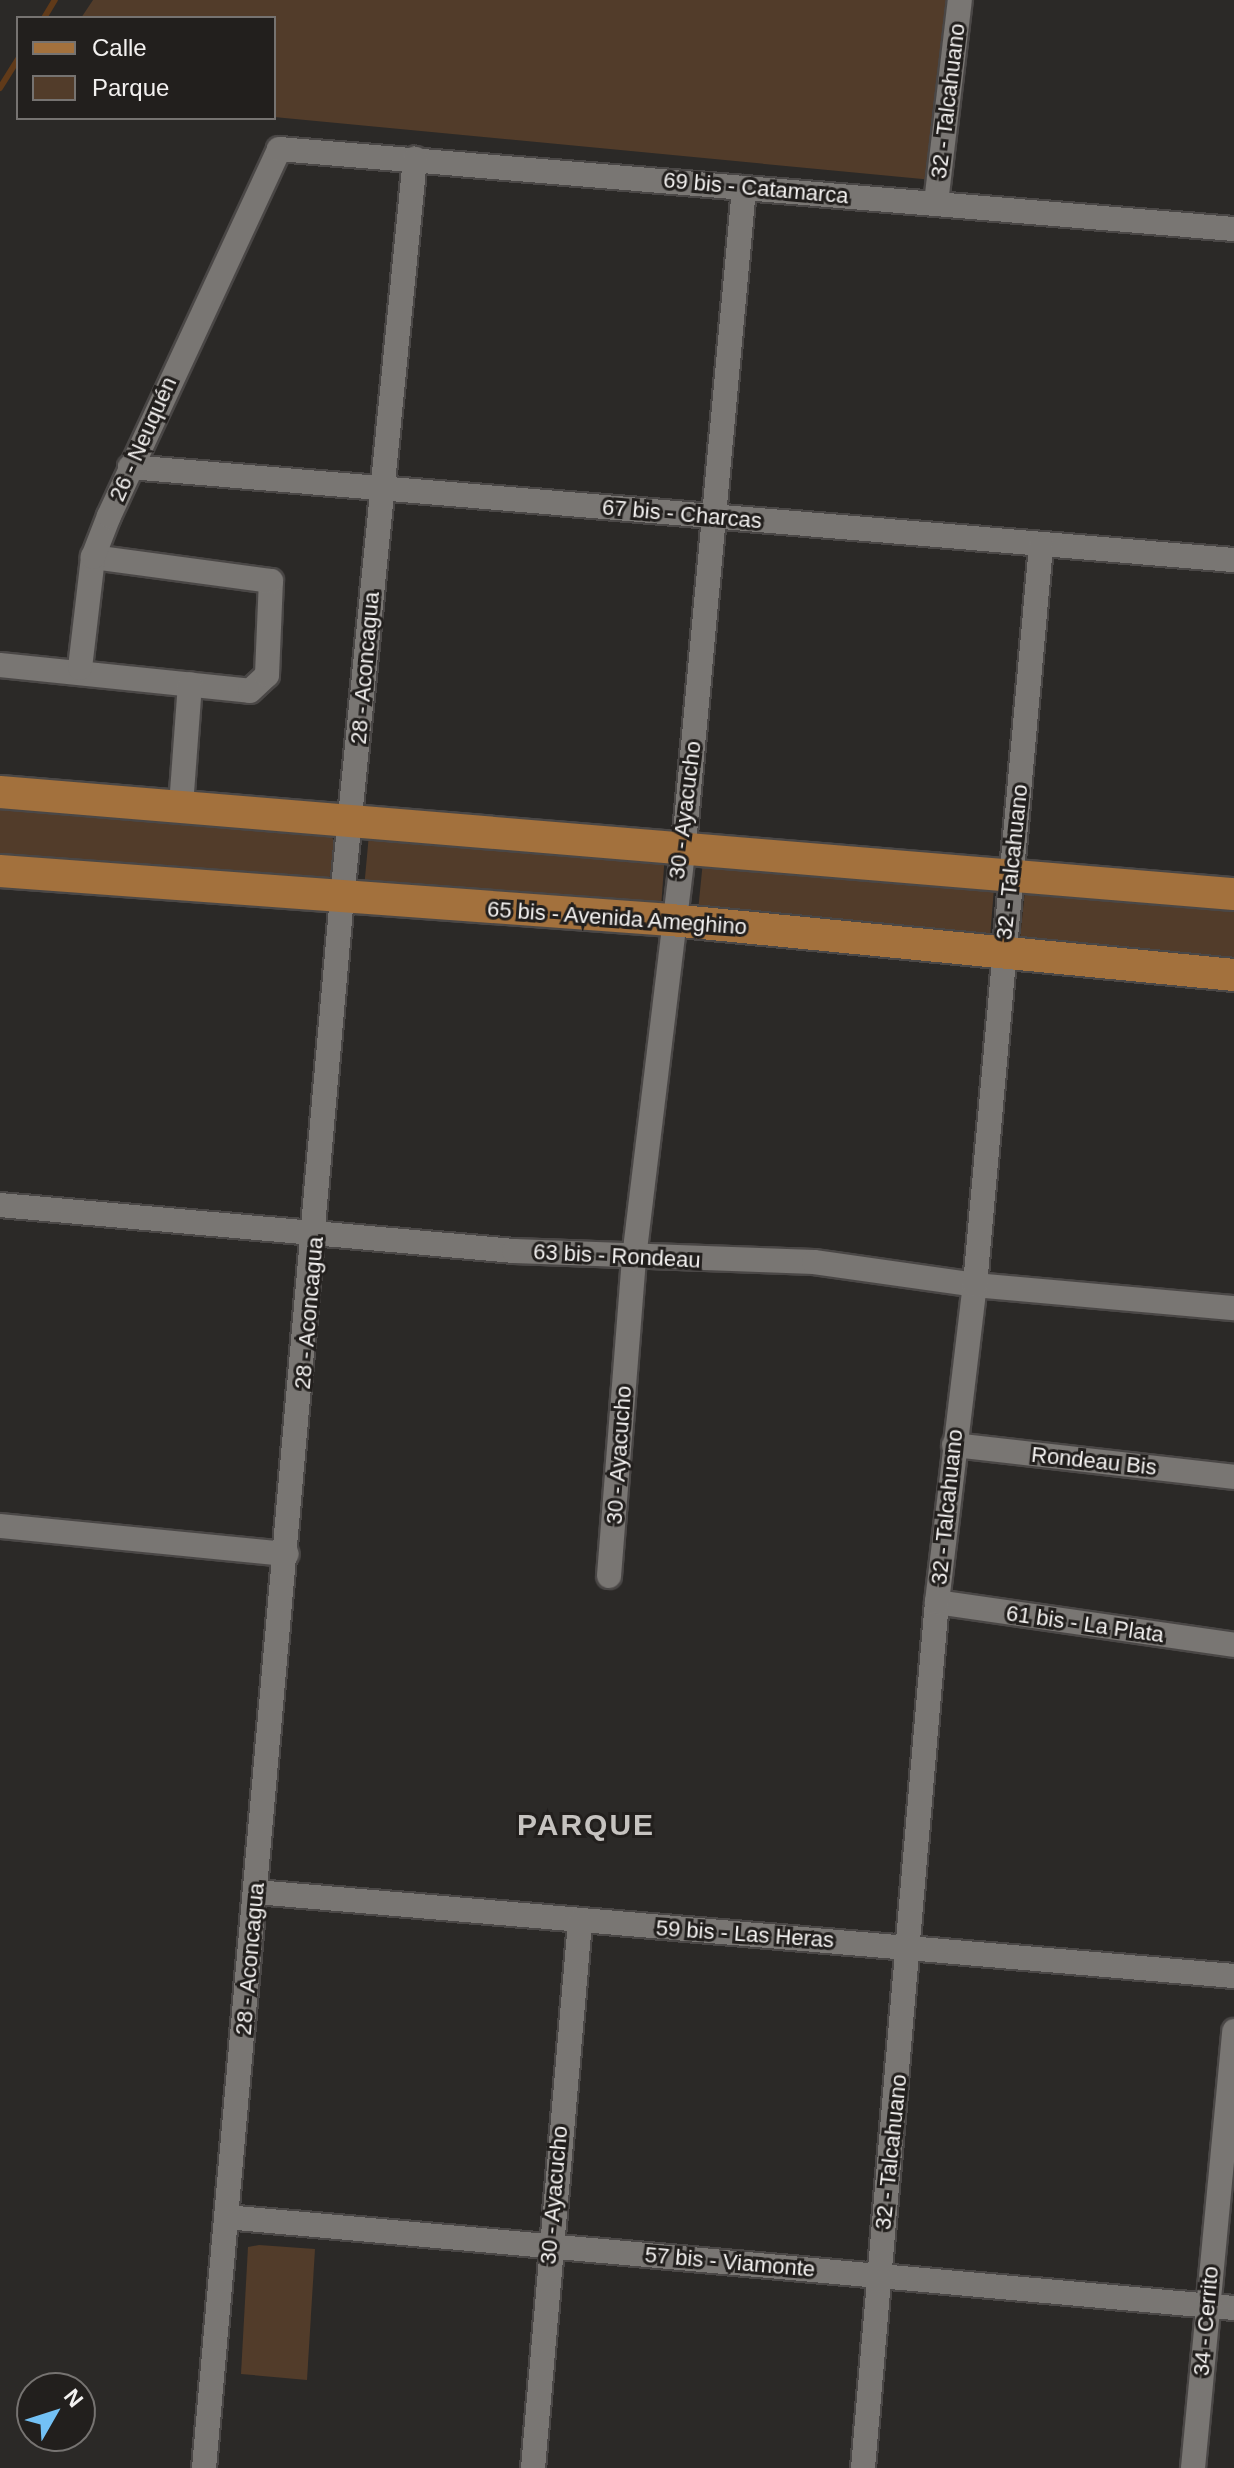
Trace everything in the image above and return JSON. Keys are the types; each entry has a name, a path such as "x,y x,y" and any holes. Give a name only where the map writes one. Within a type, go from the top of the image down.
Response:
{"main road":[{"path":"0,792 684,844 1234,894"},
{"name":"65 bis - Avenida Ameghino","path":"0,871 671,920 1234,975"}],"street":[{"name":"32 - Talcahuano","path":"936,203 960,0"},
{"name":"69 bis - Catamarca","path":"279,149 1234,229"},
{"name":"26 - Neuquén","path":"80,668 93,557 130,467 279,149"},
{"name":"28 - Aconcagua","path":"204,2468 316,1229 342,898 353,820 380,489 415,159"},
{"name":"30 - Ayacucho","path":"609,1576 634,1258 671,920 684,844 744,188"},
{"name":"67 bis - Charcas","path":"130,467 1234,560"},
{"name":"32 - Talcahuano","path":"863,2468 911,1946 937,1602 975,1285 1041,546"},
{"path":"0,665 80,668 250,691 260,685 267,675 271,581 93,557"},
{"path":"181,806 190,684"},
{"name":"63 bis - Rondeau","path":"0,1205 316,1229 634,1258 814,1262 975,1285 1234,1308"},
{"name":"Rondeau Bis","path":"954,1445 1234,1477"},
{"path":"0,1526 287,1554"},
{"name":"61 bis - La Plata","path":"937,1602 1234,1645"},
{"name":"59 bis - Las Heras","path":"256,1892 1234,1976"},
{"name":"30 - Ayacucho","path":"533,2468 548,2245 580,1922"},
{"name":"34 - Cerrito","path":"1193,2468 1234,2031"},
{"name":"57 bis - Viamonte","path":"226,2217 1234,2308"}],"green space":[{"path":"93,0 949,0 933,180 276,117 276,16 82,16"},
{"path":"0,803 326,831 335,841 333,873 324,883 0,858"},
{"path":"369,834 665,853 661,908 364,889"},
{"path":"703,861 994,888 990,938 698,911"},
{"path":"1025,890 1234,909 1234,959 1020,939"},
{"path":"248,2247 315,2249 307,2380 241,2374"}],"waterway":[{"path":"45,16 55,0"},
{"path":"0,88 16,62"}],"district":[{"name":"PARQUE","path":"586,1825"}]}
